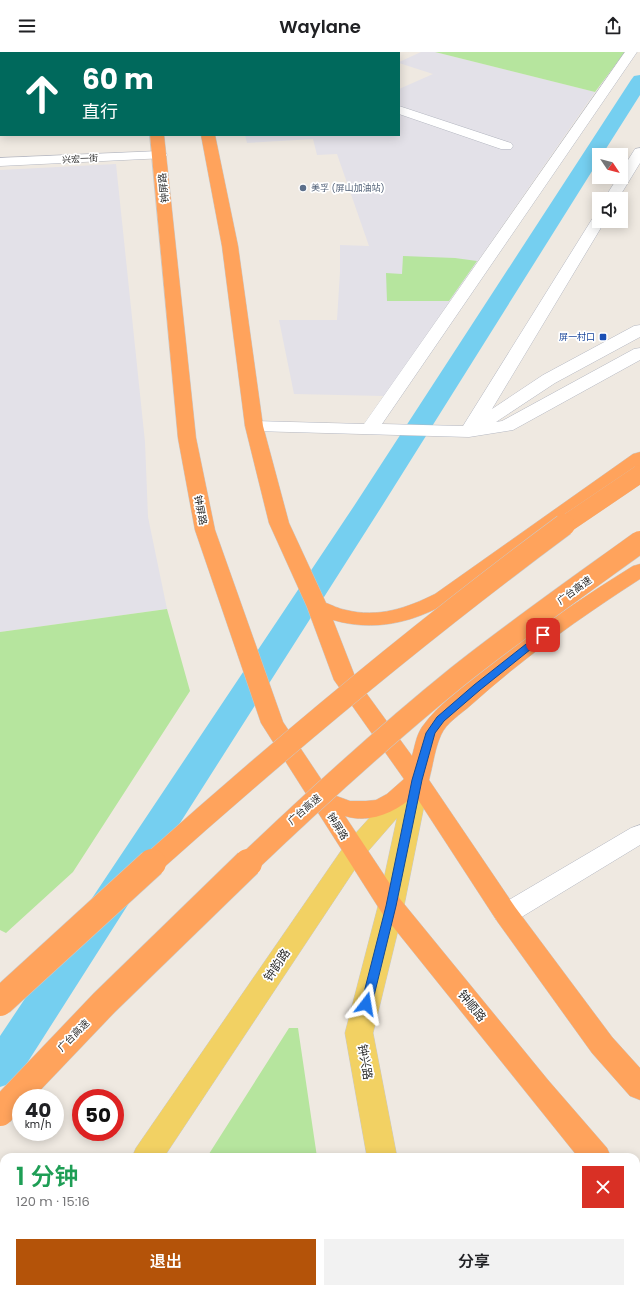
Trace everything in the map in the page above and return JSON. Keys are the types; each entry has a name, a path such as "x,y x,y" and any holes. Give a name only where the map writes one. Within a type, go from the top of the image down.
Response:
{"highway":[{"name":"钟屏路","path":"157,136 187,438 204,530 272,723 354,851"},
{"path":"208,136 230,246 254,426 279,523 317,607 345,680 417,780 506,914 602,1045 640,1088"},
{"path":"317,607 346,617 368,619 395,618 421,610 442,598 640,458"},
{"path":"0,1002 243,781 327,708 406,644 564,524 640,474"},
{"name":"广台高速","path":"0,1112 55,1053 191,915 291,820 433,697 487,654 640,542"},
{"path":"322,800 349,809 366,810 382,807 395,800 417,780 430,733 440,719 533,643 585,605 640,570"},
{"name":"钟顺路","path":"354,851 391,906 538,1088 593,1153"}],"main road":[{"name":"钟韵路","path":"150,1153 354,851 417,780"},
{"name":"钟兴路","path":"381,1153 359,1032 391,906 417,780"}],"street":[{"path":"370,428 631,52"},
{"path":"400,110 506,146"},
{"path":"615,192 640,152"},
{"name":"兴宏一街","path":"0,162 160,155"},
{"path":"469,432 594,228"},
{"path":"469,432 549,379 640,330"},
{"path":"254,426 370,428 469,432 507,426 640,354"},
{"path":"506,914 640,834"}],"shaded area":[{"path":"421,52 435,52 595,92 384,396 294,394 279,320 337,320 340,245 369,246 337,154 317,155 313,139 247,143 245,136 400,136 400,89 433,74 400,63 400,62"},
{"path":"116,164 145,442 148,517 167,609 0,632 0,170"}],"green space":[{"path":"435,52 625,52 595,92"},
{"path":"403,256 455,258 477,261 449,301 387,301 386,273 402,274"},
{"path":"167,609 190,691 73,872 6,933 0,930 0,632"},
{"path":"289,1028 298,1028 316,1153 210,1153"}],"waterway":[{"path":"0,1070 368,506 640,80"}],"place":[{"name":"美孚 (屏山加油站)","path":"303,188"},
{"name":"屏一村口","path":"603,337"}],"route":[{"path":"366,1004 391,906 417,780 430,733 440,719 543,635"}]}
